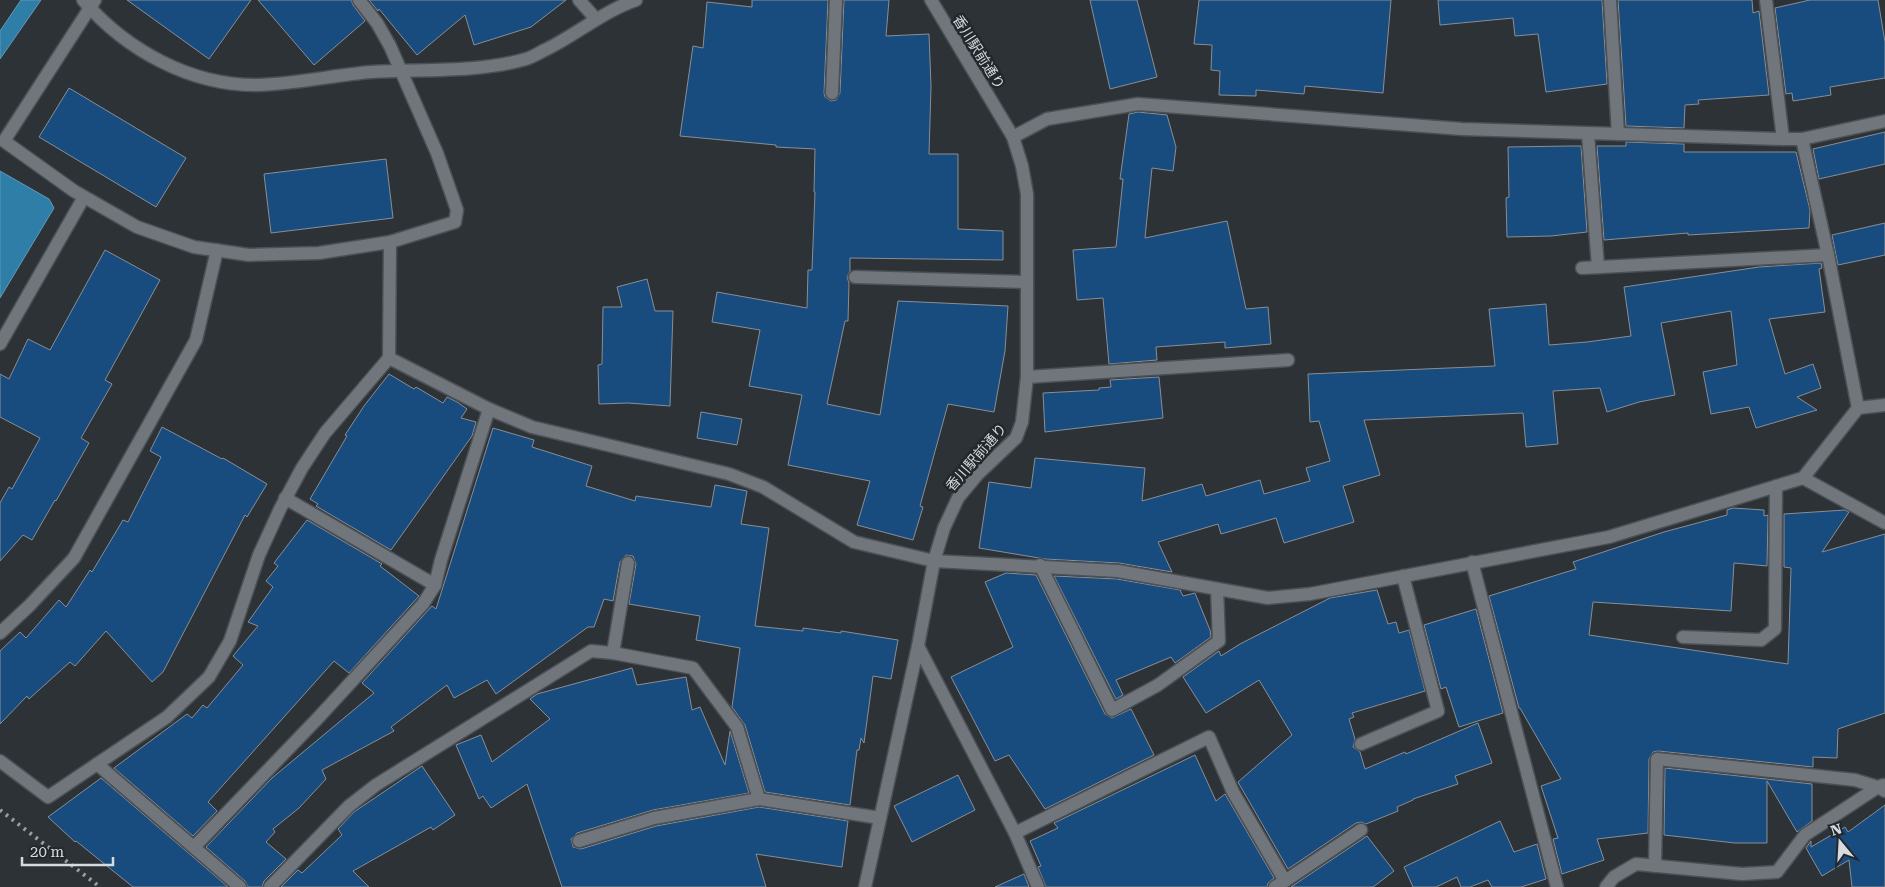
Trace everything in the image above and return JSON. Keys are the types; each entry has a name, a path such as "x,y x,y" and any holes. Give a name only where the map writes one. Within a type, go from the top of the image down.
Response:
{"street":[{"path":"359,0 377,23 401,71 436,152 457,210 455,222 390,242 319,253 249,255 194,247 137,227 84,197 4,141 89,3 125,39 166,64 206,79 257,85 316,80 370,72 401,71 483,66 527,58 564,40 596,19 636,0"},
{"path":"579,0 596,19"},
{"path":"832,93 836,0"},
{"name":"香川駅前通り","path":"865,887 918,646 934,561 944,528 958,498 978,474 1016,438 1022,422 1027,377 1027,194 1022,166 1013,137 931,0"},
{"path":"1610,0 1618,134"},
{"path":"1766,0 1783,139"},
{"path":"1013,137 1047,118 1138,104 1462,129 1783,139 1802,139 1885,121"},
{"path":"1588,134 1598,267"},
{"path":"1802,139 1828,255 1858,408"},
{"path":"0,344 84,197"},
{"path":"0,761 48,797 167,717 209,677 230,641 259,555 285,498 302,468 326,433 389,358 390,242"},
{"path":"0,633 74,558 196,340 217,250"},
{"path":"1582,268 1828,255"},
{"path":"855,277 1027,282"},
{"path":"389,358 489,409 532,427 729,474 763,487 854,542 934,561 1118,570 1268,598 1310,594 1609,537 1803,478 1858,408 1885,405"},
{"path":"1027,377 1288,360"},
{"path":"194,847 318,718 423,604 435,584 489,409"},
{"path":"1803,478 1885,523"},
{"path":"1683,637 1761,640 1775,629 1776,486"},
{"path":"285,498 435,584"},
{"path":"1472,562 1558,887"},
{"path":"613,653 628,563"},
{"path":"1040,565 1112,710 1158,685 1219,641 1216,589"},
{"path":"1361,744 1438,711 1403,576"},
{"path":"918,646 1015,834 1038,887"},
{"path":"270,887 349,806 376,786 591,651 613,653 693,668 737,727 759,799"},
{"path":"1015,834 1209,737 1233,792 1280,884 1361,830"},
{"path":"1655,866 1657,759 1855,780 1883,787"},
{"path":"97,764 240,887"},
{"path":"1606,887 1614,877 1636,864 1742,874 1777,872 1805,835 1883,787"},
{"path":"579,840 654,818 759,799 880,818"},
{"path":"1742,874 1749,887"}],"water":[{"path":"21,0 41,0 0,59 0,31"},
{"path":"0,171 49,199 54,208 0,298"}],"building":[{"path":"127,0 251,0 209,59"},
{"path":"258,0 351,0 365,21 314,65"},
{"path":"369,0 566,0 531,27 474,45 465,15 417,55 379,9 378,11"},
{"path":"752,0 828,0 824,93 825,97 831,101 836,100 840,93 844,0 889,0 886,36 929,34 931,86 929,154 958,154 958,229 1003,231 1003,260 850,258 850,271 847,277 849,283 848,321 845,321 827,404 880,415 898,301 1008,306 1005,351 994,412 948,404 920,506 923,507 913,540 857,525 870,481 788,465 802,395 749,386 760,330 712,322 717,292 807,308 808,270 812,270 815,149 776,147 776,145 680,136 693,46 703,48 707,2 752,7"},
{"path":"1090,0 1137,0 1157,77 1110,89"},
{"path":"1199,0 1391,0 1383,93 1305,86 1304,94 1256,90 1256,96 1219,95 1220,71 1211,70 1212,45 1194,44"},
{"path":"1438,0 1602,0 1607,84 1546,92 1538,34 1515,36 1513,18 1440,25"},
{"path":"1618,0 1752,0 1753,13 1759,11 1769,95 1698,100 1699,104 1685,105 1684,128 1626,126"},
{"path":"1810,0 1878,0 1885,42 1885,78 1830,87 1831,95 1793,101 1792,93 1786,94 1775,8"},
{"path":"69,88 186,158 156,207 39,137"},
{"path":"1138,112 1167,115 1176,147 1173,171 1152,168 1145,238 1227,221 1246,309 1268,307 1271,344 1225,348 1225,342 1156,347 1157,360 1109,364 1103,298 1077,300 1073,250 1116,247 1123,179 1120,179 1129,114"},
{"path":"1885,132 1885,164 1819,179 1813,149"},
{"path":"1626,142 1684,144 1684,152 1796,152 1810,210 1809,228 1688,235 1688,233 1604,240 1597,146 1626,146"},
{"path":"1581,146 1587,232 1551,236 1507,237 1506,198 1509,197 1508,147"},
{"path":"386,159 393,218 271,233 264,174"},
{"path":"1885,223 1885,255 1838,265 1832,235"},
{"path":"105,250 160,280 105,380 112,384 81,438 89,443 56,501 32,540 23,535 0,561 0,503 9,487 12,489 40,438 0,417 0,374 9,379 28,339 50,350"},
{"path":"1821,263 1822,268 1819,269 1825,312 1769,319 1785,374 1813,364 1821,388 1797,397 1817,410 1756,428 1749,407 1711,414 1703,372 1737,365 1731,311 1661,323 1675,395 1639,402 1607,412 1600,388 1553,391 1558,444 1526,447 1523,413 1364,420 1380,475 1343,486 1354,522 1284,543 1276,518 1221,534 1218,524 1158,542 1172,572 1119,563 1045,559 979,548 989,482 1031,488 1035,458 1145,468 1142,501 1202,484 1206,496 1260,480 1264,494 1310,481 1306,468 1330,461 1319,421 1310,422 1308,374 1495,366 1489,309 1546,304 1549,345 1631,336 1624,287 1759,267"},
{"path":"647,279 655,311 673,311 670,406 628,403 599,404 598,365 602,364 603,307 622,307 617,287"},
{"path":"389,374 443,403 447,397 457,402 467,409 461,418 476,422 472,436 391,550 316,506 318,504 310,499 347,436 345,435 364,406"},
{"path":"1159,377 1163,418 1045,432 1043,393 1099,390 1099,388 1111,387 1110,380"},
{"path":"701,412 742,419 737,445 697,438"},
{"path":"162,427 223,458 267,484 247,517 245,515 163,672 152,682 106,631 75,666 70,662 29,699 27,696 0,724 0,651 20,632 26,638 59,600 66,607 90,570 92,572 123,520 128,522 161,457 150,451"},
{"path":"493,428 534,440 532,447 592,466 586,486 635,501 636,496 711,507 715,485 747,491 741,524 769,528 755,626 803,631 803,628 841,633 841,631 898,640 891,679 873,676 864,743 861,738 859,750 857,750 850,805 765,792 745,725 732,707 740,648 696,640 700,616 629,604 636,564 633,556 626,555 620,562 613,601 604,599 594,627 588,627 496,694 487,680 454,698 447,685 391,727 394,731 322,770 326,779 299,808 273,829 275,832 266,842 286,859 264,881 262,887 248,887 245,881 206,847 272,778 374,693 362,683 432,606 436,609"},
{"path":"1733,508 1764,510 1764,516 1768,515 1767,566 1734,563 1731,611 1593,602 1589,635 1788,664 1791,568 1784,567 1784,514 1845,510 1849,512 1822,552 1885,534 1885,713 1838,729 1837,758 1813,757 1813,767 1653,752 1649,759 1648,833 1597,839 1604,860 1562,874 1553,839 1558,838 1541,786 1561,779 1519,708 1489,596 1576,569 1573,562 1664,532 1727,515 1727,510"},
{"path":"307,520 382,564 380,566 419,596 349,673 334,661 208,802 217,811 193,836 114,768 187,714 192,718 203,705 207,708 243,665 233,656 258,626 248,622 273,587 266,581 278,566 274,563"},
{"path":"1006,573 1036,575 1105,714 1112,718 1131,709 1154,755 1045,809 1009,755 995,761 951,677 1013,647 985,582"},
{"path":"1054,576 1117,579 1180,590 1183,596 1195,593 1211,637 1175,663 1171,657 1116,680 1123,695 1116,699"},
{"path":"1377,590 1388,624 1396,622 1399,633 1409,630 1425,691 1352,713 1354,717 1349,719 1355,739 1353,747 1360,752 1365,769 1405,752 1406,754 1478,723 1492,763 1455,776 1458,784 1413,799 1397,807 1398,811 1366,824 1356,823 1288,869 1238,782 1292,735 1259,680 1206,713 1183,677 1219,651 1221,656 1240,644 1330,598"},
{"path":"1476,609 1503,713 1459,727 1446,687 1441,689 1424,625"},
{"path":"632,668 637,685 686,677 692,710 700,707 725,765 730,731 749,793 653,810 577,833 571,839 573,847 581,849 656,826 759,807 848,821 842,867 756,854 766,887 562,887 527,784 491,808 483,796 479,799 456,745 481,735 492,762 550,719 530,699 537,694"},
{"path":"1195,755 1216,801 1225,794 1274,878 1268,883 1267,887 1046,887 1038,867 1041,866 1030,841 1058,828 1054,823"},
{"path":"422,766 455,815 433,830 431,827 353,871 369,887 281,887 298,870 302,873 342,835 338,829 354,812"},
{"path":"1665,768 1812,784 1812,821 1797,832 1767,781 1767,843 1735,843 1664,835"},
{"path":"958,775 975,810 912,842 894,806"},
{"path":"101,778 228,887 133,887 75,842 48,817"},
{"path":"1885,805 1885,887 1852,887 1849,860 1822,876 1806,848 1811,841 1811,847 1845,827 1848,832"},
{"path":"1500,821 1514,852 1537,844 1546,879 1521,887 1492,887 1488,880 1470,887 1461,887 1457,877 1436,887 1413,887 1404,867"},
{"path":"1367,836 1394,871 1373,887 1291,887"},
{"path":"1024,874 1029,887 995,887"}],"railway":[{"path":"0,810 100,887"}]}
